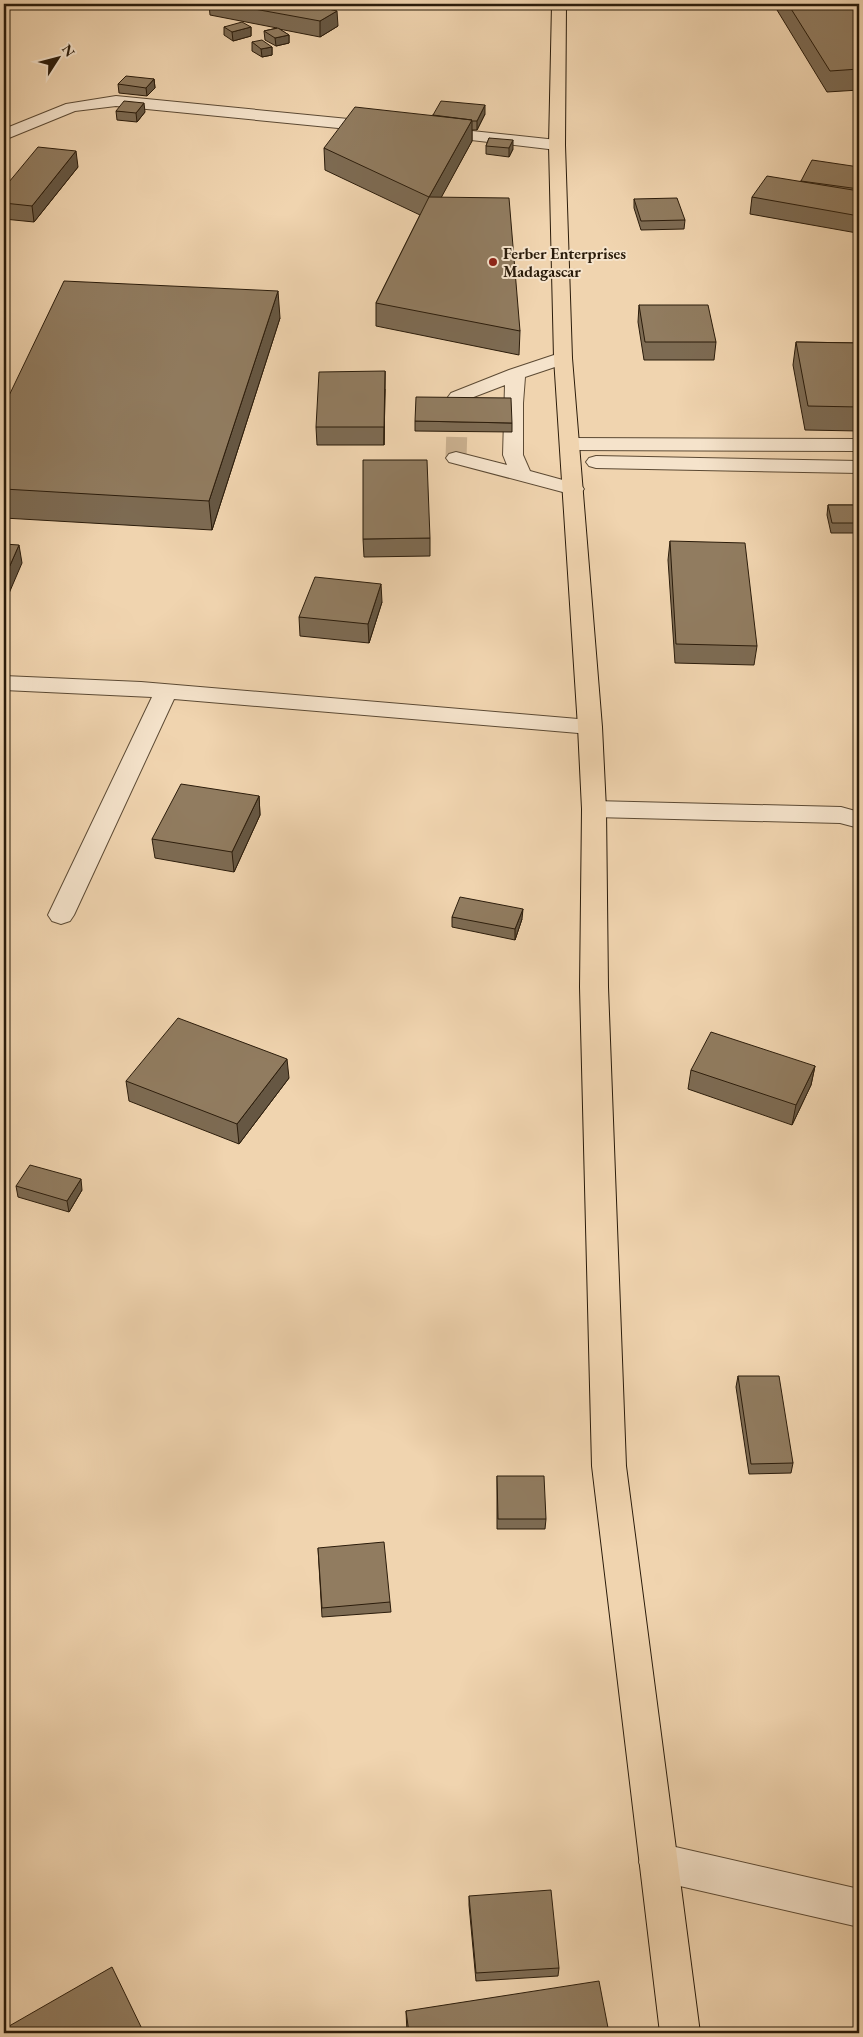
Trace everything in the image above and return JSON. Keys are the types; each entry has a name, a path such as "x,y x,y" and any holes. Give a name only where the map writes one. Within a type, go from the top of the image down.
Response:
{"main road":[{"path":"559,4 557,144 564,358 594,809 594,986 609,1466 680,2033"}],"street":[{"path":"4,135 72,107 116,101 390,128"},
{"path":"420,131 557,144"},
{"path":"458,398 516,374 564,358"},
{"path":"516,374 513,403 513,455 522,475"},
{"path":"571,453 859,445"},
{"path":"571,453 859,467"},
{"path":"456,458 574,489"},
{"path":"4,683 166,691 590,727"},
{"path":"61,915 166,691"},
{"path":"594,809 841,815 859,820"},
{"path":"658,1862 859,1908"}],"building":[{"path":"227,4 307,4 337,11 320,21"},
{"path":"788,4 859,4 859,69 830,71"},
{"path":"242,22 251,27 232,32 224,27"},
{"path":"278,28 289,35 275,38 264,31"},
{"path":"262,40 272,47 261,49 252,42"},
{"path":"126,76 154,79 146,88 118,84"},
{"path":"124,101 144,103 136,113 116,111"},
{"path":"441,101 485,105 477,121 471,121 433,115"},
{"path":"355,107 472,120 429,197 324,148"},
{"path":"489,138 513,140 509,148 486,146"},
{"path":"38,147 76,151 32,206 4,203 4,188"},
{"path":"812,160 859,167 859,189 801,181"},
{"path":"767,176 859,191 859,216 752,197"},
{"path":"429,197 509,198 520,331 376,303"},
{"path":"677,198 685,220 641,221 634,199"},
{"path":"64,281 278,291 209,501 4,489 4,406"},
{"path":"639,305 708,305 716,342 645,342"},
{"path":"796,342 859,343 859,407 808,406"},
{"path":"385,371 384,427 316,427 319,372"},
{"path":"416,397 511,398 512,423 415,421"},
{"path":"363,460 427,460 430,538 363,539"},
{"path":"828,505 859,505 859,523 832,523"},
{"path":"670,541 745,543 757,646 676,644"},
{"path":"4,544 19,545 4,579"},
{"path":"315,577 381,584 368,624 299,617"},
{"path":"181,784 259,796 232,852 152,839"},
{"path":"460,897 523,909 515,929 452,917"},
{"path":"178,1018 287,1059 237,1124 126,1081"},
{"path":"711,1032 815,1066 796,1105 691,1070"},
{"path":"30,1165 81,1179 67,1201 16,1186"},
{"path":"738,1376 779,1376 793,1463 751,1464"},
{"path":"497,1476 544,1476 546,1519 498,1519"},
{"path":"384,1542 390,1602 322,1608 318,1548"},
{"path":"551,1890 559,1968 476,1973 469,1896"},
{"path":"112,1967 144,2033 4,2033 4,2029"},
{"path":"599,1981 609,2033 409,2033 406,2011"}],"tunnel":[{"path":"456,458 458,397"}],"place":[{"name":"Ferber Enterprises Madagascar","path":"493,262"}]}
